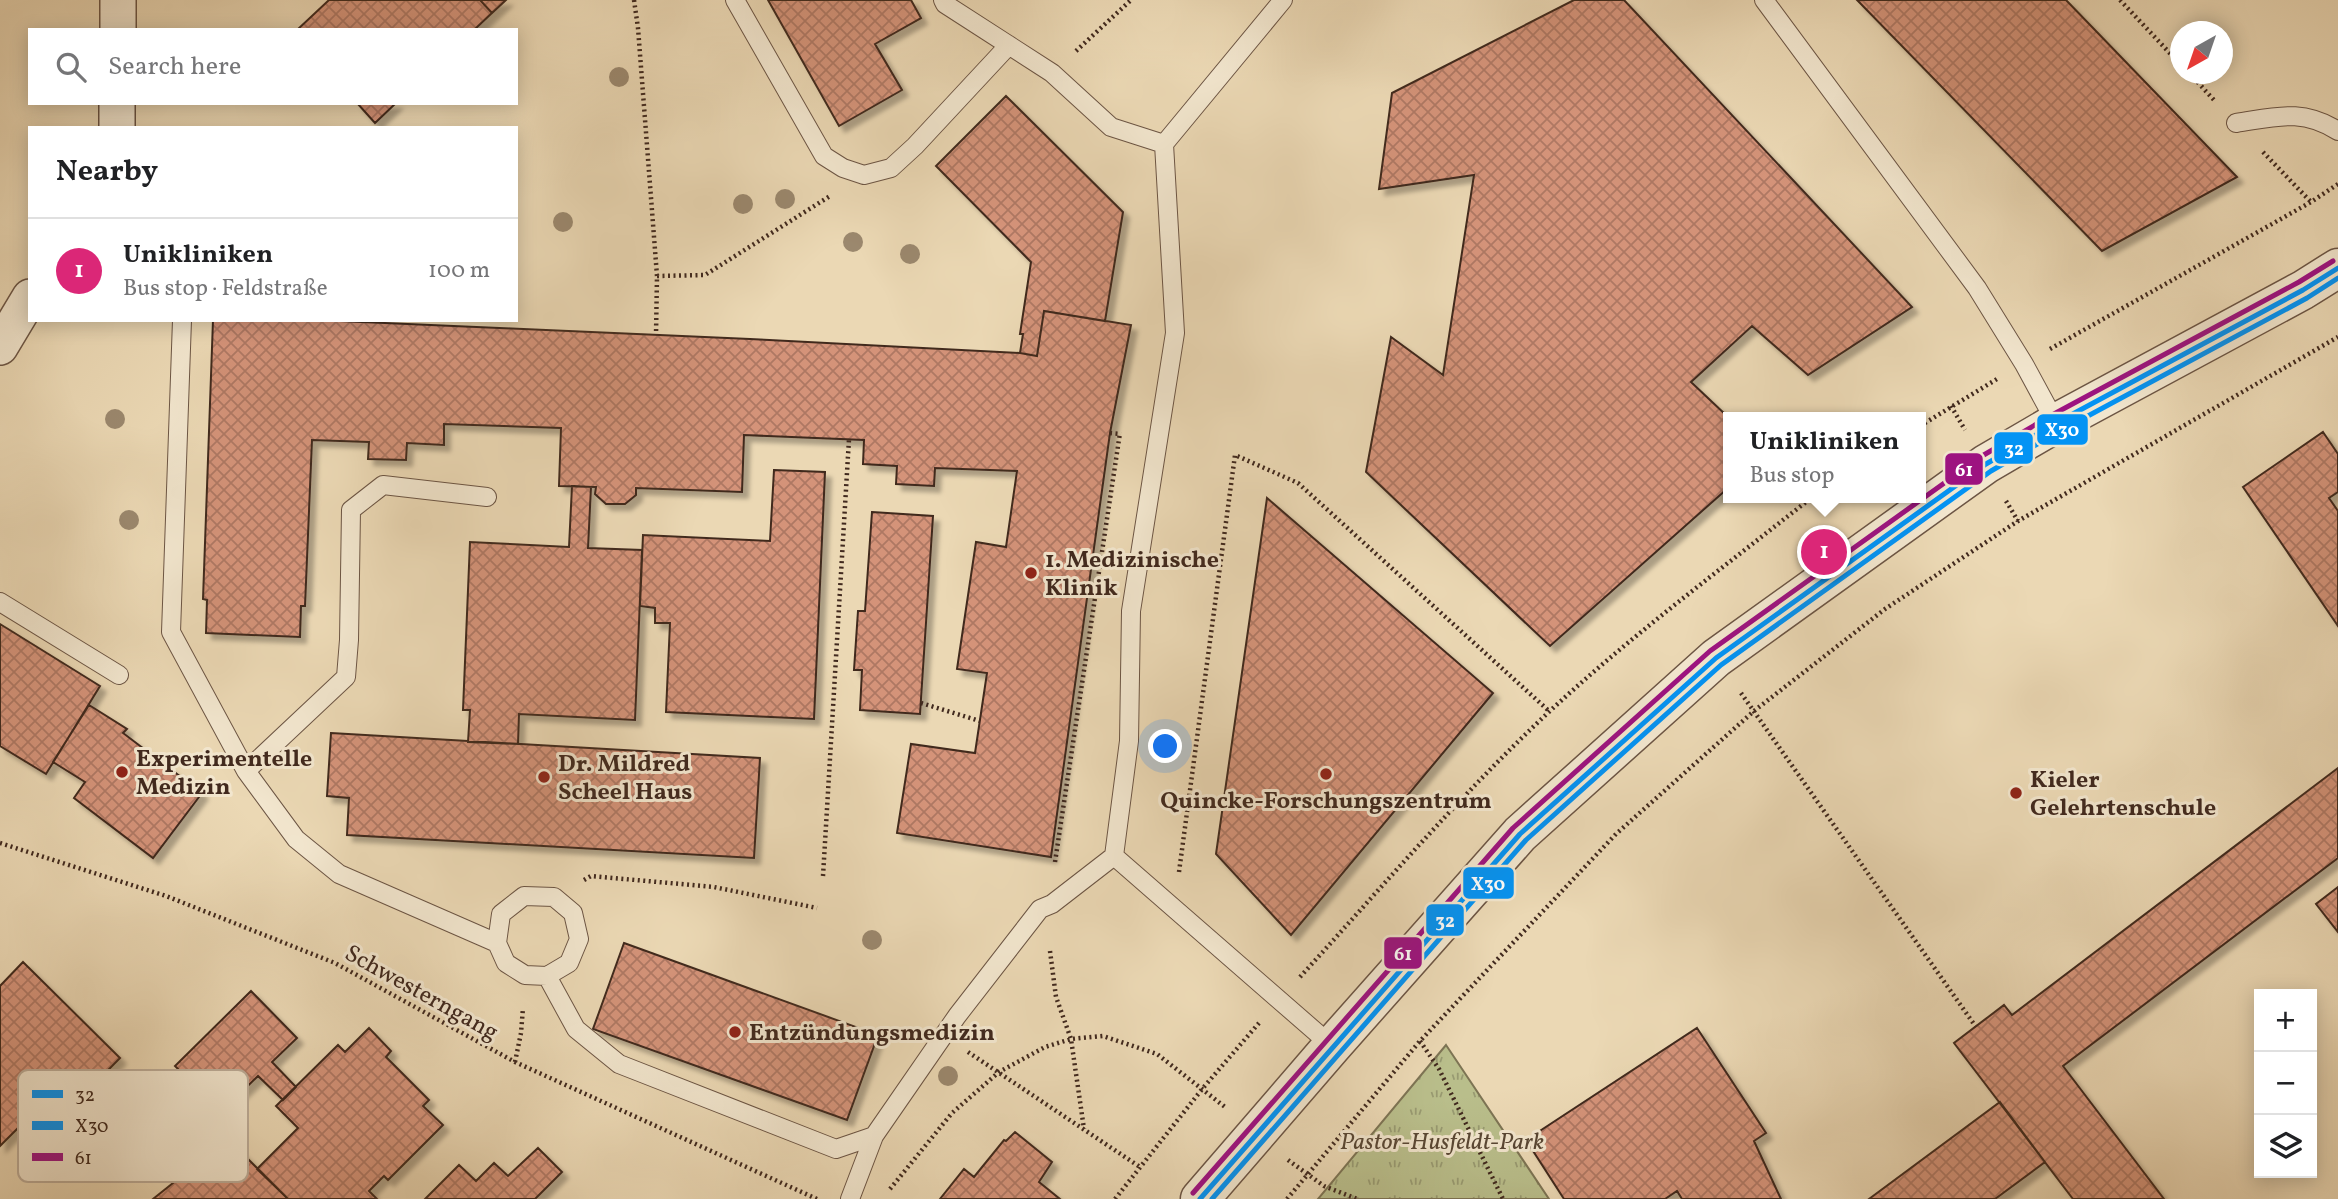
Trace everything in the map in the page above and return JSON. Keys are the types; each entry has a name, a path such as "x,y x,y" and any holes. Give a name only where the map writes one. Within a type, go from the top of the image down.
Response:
{"street":[{"path":"117,105 117,126"},
{"path":"1200,1199 1520,834 1716,658 1986,464 2338,268"},
{"path":"0,347 28,300"}],"lane":[{"path":"735,0 824,156 843,168 864,175 891,168 1009,45"},
{"path":"943,0 945,4 1052,73 1111,127 1164,144"},
{"path":"850,1199 874,1136 957,1016 1040,909 1052,904 1114,856 1129,741 1132,611 1175,333 1164,144 1283,0"},
{"path":"1764,0 1977,288 2024,364 2056,423"},
{"path":"2236,123 2290,114 2323,122 2338,131"},
{"path":"182,322 171,632 246,771 296,839 339,874 497,943"},
{"path":"246,771 346,677 351,510 383,485 487,497"},
{"path":"0,602 119,675"},
{"path":"1114,856 1332,1046"},
{"path":"524,896 554,897 573,913 579,939 569,963 547,976 525,975 506,963 497,943 501,914 524,896"},
{"path":"547,976 576,1029 619,1063 836,1149 874,1136"}],"path":[{"path":"634,0 657,276 656,335"},
{"path":"1052,73 1131,0"},
{"path":"2120,0 2170,53"},
{"path":"657,276 705,275 864,175"},
{"path":"1926,422 2299,209 2338,184"},
{"path":"1287,1199 1420,1041 1616,834 1754,711 1885,609 2018,521 2338,337"},
{"path":"1084,1129 1071,1039 1056,997 1049,940 1055,857 1120,433"},
{"path":"823,876 849,439"},
{"path":"1174,908 1235,455 1298,483 1549,711"},
{"path":"1115,1199 1203,1088 1279,1000 1474,787 1549,711 1605,661 1805,503"},
{"path":"1716,658 1976,1027"},
{"path":"921,703 980,721"},
{"name":"Schwesterngang","path":"0,843 166,896 335,963 514,1062 817,1199"},
{"path":"554,897 591,876 713,887 817,908"},
{"path":"514,1062 521,1033"},
{"path":"885,1194 952,1113 999,1072 1045,1047 1071,1039 1103,1036 1157,1054 1225,1107"},
{"path":"1420,1041 1439,1069 1503,1199"},
{"path":"999,1072 1140,1167"},
{"path":"1257,1134 1307,1175 1324,1186 1357,1199"}],"green space":[{"name":"Pastor-Husfeldt-Park","path":"1446,1045 1549,1199 1318,1199"}],"building":[{"path":"329,0 480,0 492,13 476,28 299,28"},
{"path":"480,0 506,0 492,13"},
{"path":"768,0 911,0 921,18 875,44 902,90 839,126"},
{"path":"1574,0 1624,0 1912,307 1808,375 1752,326 1691,382 1723,412 1723,492 1550,646 1366,472 1391,337 1443,375 1474,175 1379,189 1392,93"},
{"path":"1857,0 2066,0 2237,177 2102,251"},
{"path":"1006,96 1123,212 1105,321 1044,311 1037,356 1020,353 1023,334 1020,334 1031,262 936,166"},
{"path":"359,105 394,105 375,123"},
{"name":"1. Medizinische Klinik","path":"1044,311 1131,325 1110,433 1051,857 897,833 911,744 975,753 987,673 957,669 976,542 1006,547 1017,471 935,468 934,486 896,484 897,466 863,464 864,440 744,435 742,492 636,488 636,495 625,504 606,504 595,494 596,487 559,486 561,428 444,424 444,445 407,443 406,460 368,459 369,442 312,440 305,606 301,606 300,637 206,633 207,600 203,599 213,322 362,322 750,339 1037,356"},
{"path":"2323,432 2338,454 2338,492 2329,498 2338,511 2338,626 2243,487"},
{"path":"774,470 825,472 814,719 666,712 670,623 655,623 655,608 640,606 643,535 770,541"},
{"path":"572,486 591,487 588,548 642,550 635,720 519,714 518,744 468,742 470,710 463,710 470,542 569,547"},
{"name":"Quincke-Forschungszentrum","path":"1267,498 1493,693 1291,935 1216,854"},
{"path":"872,512 933,516 920,714 860,710 862,670 854,670 858,611 865,611"},
{"path":"0,624 100,686 46,774 0,746"},
{"name":"Experimentelle Medizin","path":"89,705 127,729 123,733 202,793 153,858 74,798 85,782 53,762"},
{"name":"Dr. Mildred Scheel Haus","path":"331,733 760,758 754,858 347,835 349,798 327,796"},
{"path":"2338,768 2338,858 2063,1066 2164,1199 2073,1199 1954,1043 2004,1005 2012,1015"},
{"path":"2338,887 2338,932 2316,904"},
{"name":"Entzündungsmedizin","path":"624,943 878,1035 847,1120 593,1029"},
{"path":"23,962 120,1058 108,1070 18,1070 18,1128 0,1146 0,986"},
{"path":"251,991 297,1038 272,1062 296,1087 283,1100 258,1076 248,1086 248,1070 179,1070 175,1066"},
{"path":"369,1028 391,1051 386,1057 429,1100 423,1106 443,1125 388,1180 384,1176 369,1191 377,1199 288,1199 257,1169 298,1128 276,1106 338,1045 345,1052"},
{"path":"1697,1028 1766,1133 1754,1141 1781,1199 1682,1199 1677,1191 1665,1199 1564,1199 1526,1140"},
{"path":"2000,1102 2045,1162 1995,1199 1869,1199"},
{"path":"1015,1132 1052,1162 1039,1182 1060,1199 940,1199 964,1169 974,1177 1004,1140"},
{"path":"538,1148 562,1172 535,1199 425,1199 459,1165 476,1181 494,1163 508,1176"},
{"path":"248,1159 288,1199 153,1199 174,1182 248,1182"}],"transit line":[{"name":"61","path":"1926,496 1982,456 2052,415 2333,261"},
{"name":"32","path":"1200,1199 1520,834 1716,658 1986,464 2056,423 2303,290 2338,268"},
{"name":"X30","path":"1212,1199 1526,840 1721,665 1991,471 2307,298 2338,278"},
{"name":"61","path":"1193,1193 1513,828 1710,651 1916,503"}],"place":[{"name":"Unikliniken","path":"1824,552"},
{"name":"1. Medizinische Klinik","path":"1031,573"},
{"name":"Experimentelle Medizin","path":"122,772"},
{"name":"Quincke-Forschungszentrum","path":"1326,774"},
{"name":"Dr. Mildred Scheel Haus","path":"544,777"},
{"name":"Kieler Gelehrtenschule","path":"2016,793"},
{"name":"Entzündungsmedizin","path":"735,1032"}]}
